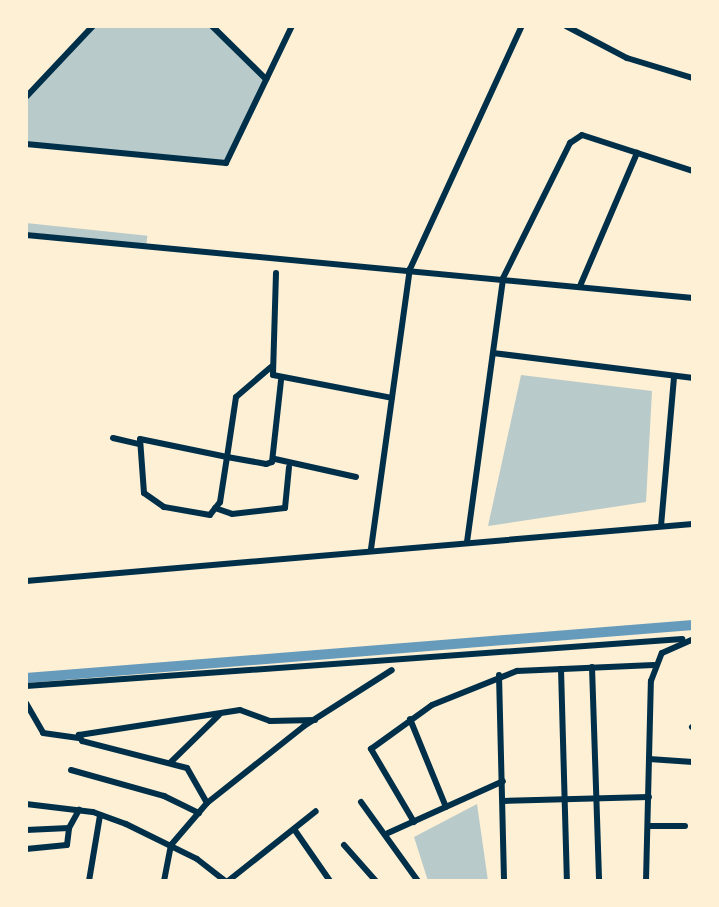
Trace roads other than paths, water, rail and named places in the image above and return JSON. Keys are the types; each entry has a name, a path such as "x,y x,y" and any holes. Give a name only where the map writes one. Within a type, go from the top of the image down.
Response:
{"street":[{"path":"26,97 93,26"},
{"path":"212,26 266,79"},
{"path":"26,144 226,163 292,26"},
{"path":"371,550 410,269 522,26"},
{"path":"566,26 627,58 693,78"},
{"path":"467,542 503,278 575,137 693,171"},
{"path":"580,286 637,153"},
{"path":"26,235 410,269 693,298"},
{"path":"275,459 281,380 271,367 276,273"},
{"path":"493,353 693,378"},
{"path":"139,444 144,493 164,507 210,515 215,508 227,457 239,390 271,367"},
{"path":"661,526 674,377"},
{"path":"281,380 392,398"},
{"path":"113,438 266,464 275,459"},
{"path":"275,459 289,467 356,477"},
{"path":"215,508 232,514 285,508 289,467"},
{"path":"26,581 693,524"},
{"path":"414,822 371,749 410,719 499,675 654,665 682,639"},
{"path":"26,685 693,639"},
{"path":"646,881 654,665"},
{"path":"592,667 599,881"},
{"path":"561,669 567,881"},
{"path":"164,881 172,845 207,803 315,720 392,670"},
{"path":"499,675 504,881"},
{"path":"26,703 43,733 79,738 171,762 194,773 207,803"},
{"path":"79,738 246,710 270,721 315,720"},
{"path":"171,762 220,714"},
{"path":"410,719 446,807"},
{"path":"649,759 693,762"},
{"path":"71,770 164,796 199,813"},
{"path":"388,834 503,781"},
{"path":"503,801 649,797"},
{"path":"360,802 388,834 418,881"},
{"path":"26,804 100,814 172,845 227,881 316,811"},
{"path":"26,849 67,845 69,828 79,810"},
{"path":"89,881 100,814"},
{"path":"648,826 685,826"},
{"path":"26,830 69,828"},
{"path":"294,829 330,881"},
{"path":"344,845 376,881"}],"waterway":[{"path":"26,678 693,625"}]}
